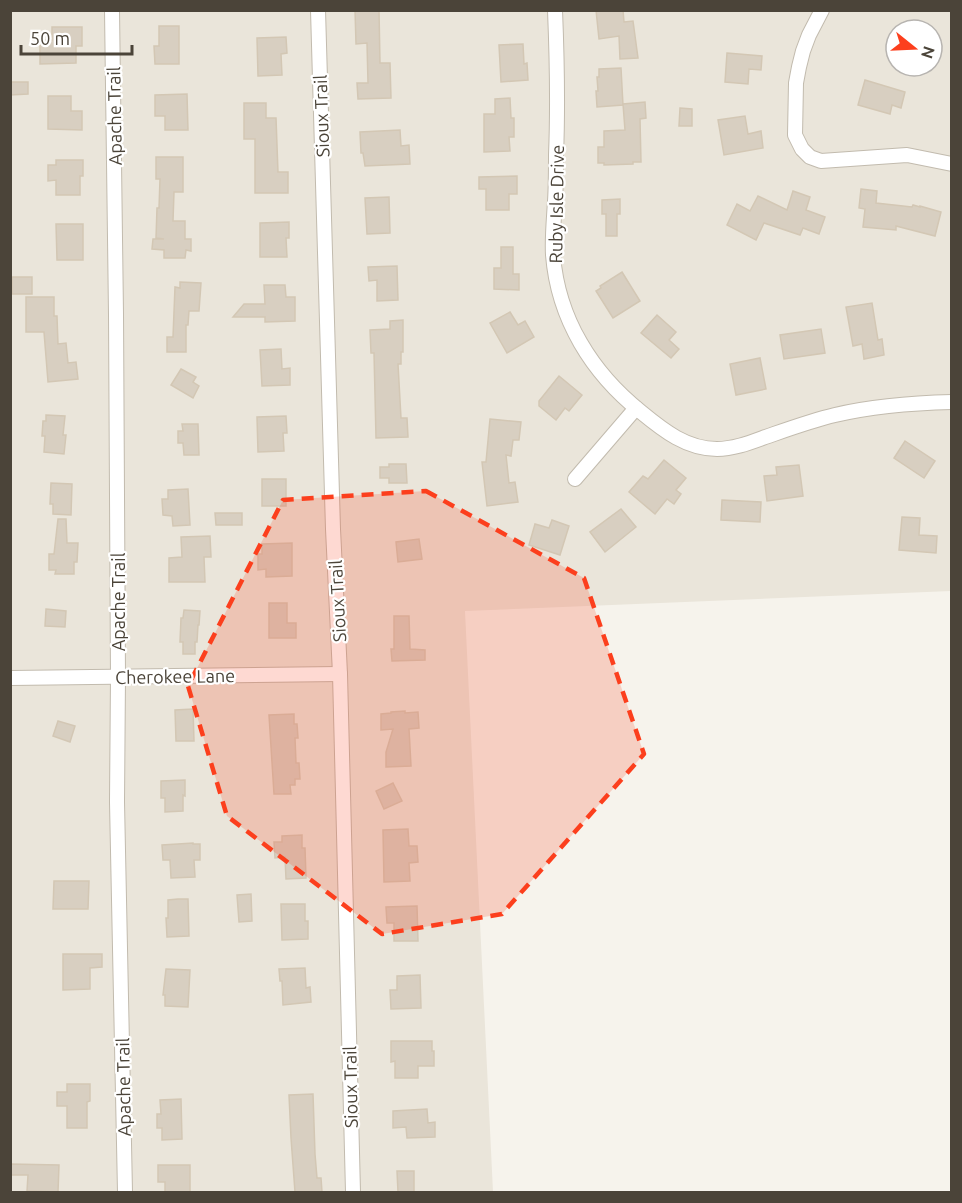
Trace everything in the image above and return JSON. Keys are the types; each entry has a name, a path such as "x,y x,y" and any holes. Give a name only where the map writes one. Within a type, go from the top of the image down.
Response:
{"street":[{"name":"Apache Trail","path":"112,10 116,326 117,802 125,1192"},
{"name":"Sioux Trail","path":"318,10 333,529 340,674 353,1192"},
{"name":"Ruby Isle Drive","path":"555,10 558,102 553,244 557,280 570,324 588,356 599,371 636,408 675,438 693,445 719,449 739,446 834,415 865,409 951,402"},
{"path":"822,10 803,51 796,83 795,135 799,146 810,156 821,160 907,154 951,164"},
{"path":"575,478 636,408"},
{"name":"Cherokee Lane","path":"10,678 340,674"}],"highlighted area":[{"path":"426,491 584,578 644,754 502,914 382,934 227,816 188,686 283,500"}],"shaded area":[{"path":"10,11 951,11 951,591 465,611 493,1192 11,1192"}],"building":[{"path":"355,10 379,10 380,63 390,63 391,98 358,99 357,83 368,83 367,43 356,44"},
{"path":"596,10 623,10 624,22 633,21 638,58 620,59 619,36 599,39"},
{"path":"159,26 179,26 179,64 155,64 154,46 159,46"},
{"path":"52,27 82,27 82,46 76,46 76,63 40,64 40,40 52,40"},
{"path":"286,37 287,53 281,54 282,75 258,76 257,38"},
{"path":"523,44 528,80 501,82 499,45"},
{"path":"727,53 762,56 761,70 749,69 748,84 725,82"},
{"path":"621,68 623,105 597,107 596,91 598,91 599,69"},
{"path":"865,80 905,92 901,108 892,105 890,114 858,105"},
{"path":"10,82 28,82 28,94 10,95"},
{"path":"187,94 188,130 165,130 165,116 155,116 155,95"},
{"path":"48,96 71,96 71,111 82,111 82,130 48,129"},
{"path":"510,98 511,118 514,118 514,137 509,137 510,151 484,152 484,114 495,114 495,99"},
{"path":"645,102 646,118 640,119 641,162 604,165 604,163 598,163 598,147 604,147 604,131 625,130 623,104"},
{"path":"244,103 266,103 266,118 276,118 278,172 288,172 288,193 255,193 255,139 244,139"},
{"path":"680,108 692,109 692,126 679,126"},
{"path":"745,116 748,134 761,131 763,148 724,155 718,120"},
{"path":"400,130 401,146 409,145 410,164 365,166 363,153 361,153 360,132"},
{"path":"156,157 183,157 183,192 174,192 173,221 185,221 185,239 191,239 191,251 186,250 185,258 164,258 164,250 152,249 153,239 164,239 156,238 160,179 156,179"},
{"path":"56,160 83,160 80,195 56,195 56,180 48,181 48,165 56,165"},
{"path":"517,176 517,194 509,194 509,210 486,210 486,189 479,189 479,177"},
{"path":"861,189 877,191 876,203 912,207 913,205 941,212 935,236 896,226 896,230 863,227 865,209 859,208"},
{"path":"793,191 810,197 806,210 825,217 819,234 803,228 800,235 764,223 756,240 727,225 737,204 750,211 758,196 787,210"},
{"path":"389,197 390,233 367,234 365,198"},
{"path":"620,199 617,236 606,236 606,214 602,214 602,200"},
{"path":"289,222 289,238 286,238 287,257 260,257 260,223"},
{"path":"56,224 83,224 83,260 57,260"},
{"path":"501,247 513,247 513,274 519,274 519,290 494,289 494,268 501,268"},
{"path":"397,266 398,300 377,301 377,280 369,281 368,267"},
{"path":"622,272 640,301 613,318 596,291"},
{"path":"12,277 32,277 32,294 12,294"},
{"path":"180,282 201,283 199,311 189,311 188,325 186,325 186,352 167,352 167,337 173,337 175,287 180,288"},
{"path":"264,285 285,285 286,297 295,297 295,321 265,322 265,317 233,317 244,304 265,304"},
{"path":"26,297 54,297 58,344 66,343 68,363 76,362 78,379 48,382 44,332 26,332"},
{"path":"872,303 878,340 882,339 884,355 864,359 862,344 853,346 846,307"},
{"path":"510,312 518,325 525,321 534,337 507,353 490,323"},
{"path":"657,315 676,332 669,340 679,349 671,358 641,333"},
{"path":"403,320 403,352 401,352 401,364 398,364 401,418 407,418 408,437 376,438 374,353 371,353 370,330 390,329 390,321"},
{"path":"821,329 825,353 784,359 780,335"},
{"path":"281,349 282,369 290,368 290,385 262,386 260,350"},
{"path":"760,358 766,389 736,395 730,364"},
{"path":"181,369 196,377 193,382 199,386 193,398 171,385"},
{"path":"559,376 582,395 569,411 565,408 556,420 539,406 539,401"},
{"path":"46,415 65,416 64,454 44,452 45,436 42,436 43,421 46,421"},
{"path":"286,416 287,433 283,433 284,451 258,452 257,417"},
{"path":"490,419 521,422 519,440 513,440 511,456 506,455 509,483 515,482 518,502 487,506 482,462 486,462"},
{"path":"182,424 198,424 199,455 184,455 183,443 178,443 178,431 183,431"},
{"path":"905,441 935,461 924,478 894,458"},
{"path":"664,460 686,478 676,490 681,494 674,504 667,499 655,514 629,492 643,476 648,479"},
{"path":"389,464 406,464 407,483 389,483 389,478 380,478 380,467 389,467"},
{"path":"799,465 803,496 767,501 764,476 777,475 776,467"},
{"path":"262,479 286,479 286,506 262,506"},
{"path":"51,483 72,484 71,515 53,514 53,504 50,504"},
{"path":"188,489 190,525 173,526 172,516 163,515 162,499 168,499 168,490"},
{"path":"722,500 761,502 760,522 721,520"},
{"path":"621,509 636,527 605,552 590,532"},
{"path":"215,513 242,513 242,525 216,525"},
{"path":"902,517 920,518 919,535 937,536 936,553 899,550"},
{"path":"58,519 66,519 67,543 78,543 74,574 55,574 56,570 49,570 49,554 54,554"},
{"path":"552,520 569,526 560,555 529,545 535,524 549,528"},
{"path":"210,536 211,557 204,557 205,582 169,582 169,558 182,557 181,537"},
{"path":"419,539 422,559 398,562 396,542"},
{"path":"292,543 292,576 266,577 266,569 258,570 258,554 262,554 262,544"},
{"path":"269,603 287,603 287,623 296,623 296,638 269,638"},
{"path":"46,609 66,611 65,627 45,626"},
{"path":"184,610 200,611 195,654 183,654 183,642 180,642 181,618 183,618"},
{"path":"394,616 409,616 410,649 425,650 425,660 392,661"},
{"path":"193,709 194,741 176,741 175,710"},
{"path":"405,711 405,713 418,712 419,728 409,729 411,766 386,767 386,752 393,729 381,730 381,714"},
{"path":"294,714 298,738 295,738 296,763 299,763 300,779 295,779 295,785 290,785 291,794 274,794 269,715"},
{"path":"58,721 75,726 70,742 53,736"},
{"path":"185,780 183,811 165,812 165,798 161,798 161,781"},
{"path":"393,783 402,801 384,809 376,791"},
{"path":"408,829 409,846 417,846 418,862 409,863 410,881 384,882 383,830"},
{"path":"302,835 306,878 286,879 285,857 275,858 274,842 282,842 282,836"},
{"path":"200,844 200,860 194,860 195,877 171,878 170,860 163,860 162,845"},
{"path":"54,881 89,881 88,909 53,909"},
{"path":"251,894 252,921 239,922 237,895"},
{"path":"188,899 189,936 167,937 168,900"},
{"path":"281,904 305,904 308,939 282,940"},
{"path":"417,906 418,941 394,941 394,923 387,923 386,907"},
{"path":"63,954 102,954 102,967 90,968 90,989 63,990"},
{"path":"305,968 306,988 310,987 311,1002 283,1005 279,969"},
{"path":"166,969 190,970 188,1007 165,1006 165,995 163,995"},
{"path":"420,975 421,1008 391,1009 390,990 397,990 397,976"},
{"path":"391,1041 432,1041 434,1066 418,1066 418,1078 395,1078 395,1061 391,1062"},
{"path":"67,1084 90,1084 87,1128 67,1128 67,1106 57,1106 57,1092 67,1092"},
{"path":"313,1094 317,1178 321,1178 322,1192 295,1192 289,1095"},
{"path":"181,1099 182,1139 162,1140 162,1128 157,1128 157,1114 161,1114 160,1100"},
{"path":"427,1109 428,1123 435,1122 435,1137 407,1138 406,1127 393,1128 393,1111"},
{"path":"10,1164 59,1165 58,1192 27,1191 28,1175 10,1175"},
{"path":"158,1165 190,1165 190,1192 165,1192 165,1182 158,1182"},
{"path":"397,1171 414,1171 414,1192 398,1192"}]}
